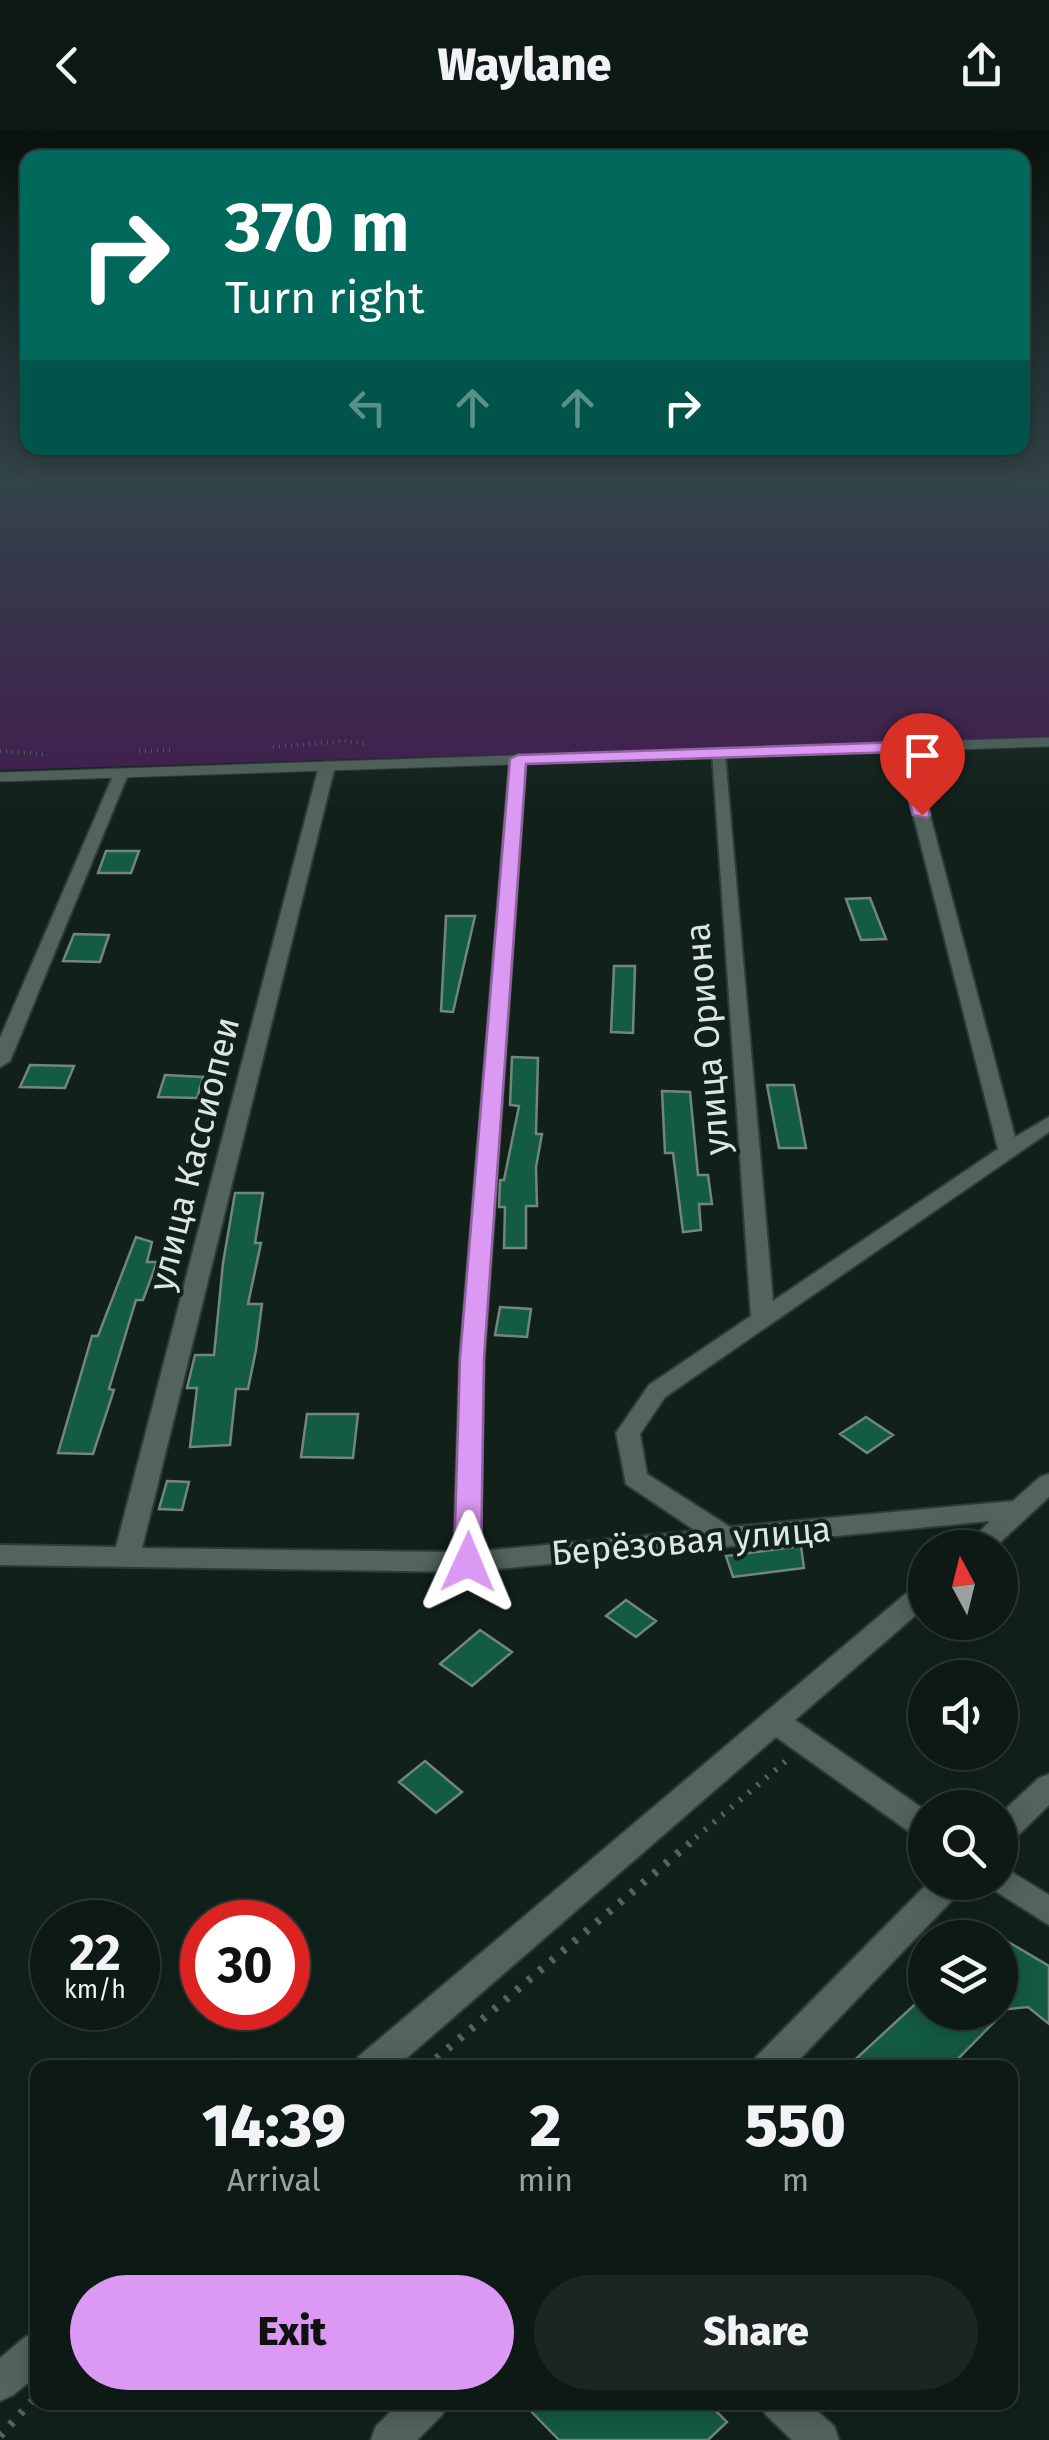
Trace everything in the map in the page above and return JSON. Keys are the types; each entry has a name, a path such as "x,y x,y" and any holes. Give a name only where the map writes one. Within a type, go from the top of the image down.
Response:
{"street":[{"path":"904,747 1008,1149"},
{"name":"улица Ориона","path":"717,754 763,1318"},
{"path":"468,1562 472,1358 518,759"},
{"name":"улица Кассиопеи","path":"126,1558 327,766"},
{"path":"0,1061 121,772"},
{"path":"728,1539 635,1478 628,1432 658,1391 1049,1123"},
{"path":"997,1530 1049,1483"},
{"name":"Берёзовая улица","path":"0,1555 468,1562 1021,1509"},
{"path":"379,2060 908,1607"},
{"path":"776,1722 908,1814"},
{"path":"1018,1816 1049,1786"},
{"path":"1018,1890 1049,1912"},
{"path":"776,2060 932,1900"},
{"path":"0,2382 30,2357"},
{"path":"390,2440 421,2410"},
{"path":"788,2410 820,2440"}],"lane":[{"path":"0,777 1049,742"}],"path":[{"path":"433,2060 807,1743"},
{"path":"0,2436 30,2404"}],"shaded area":[{"path":"0,591 1049,591 1049,738 0,770"}],"building":[{"path":"106,851 139,851 131,873 98,873"},
{"path":"870,898 886,939 861,940 846,899"},
{"path":"446,916 475,916 453,1012 441,1011"},
{"path":"74,934 109,935 100,962 63,961"},
{"path":"614,966 635,966 633,1033 611,1032"},
{"path":"512,1057 538,1058 536,1134 542,1134 536,1167 537,1206 526,1206 526,1248 504,1248 505,1207 499,1207 500,1180 504,1180 519,1106 510,1105"},
{"path":"30,1065 74,1066 65,1088 20,1087"},
{"path":"165,1075 203,1077 197,1098 158,1097"},
{"path":"767,1085 794,1085 806,1148 779,1148"},
{"path":"662,1091 690,1092 698,1175 708,1175 712,1204 699,1204 701,1230 683,1232 673,1153 665,1153"},
{"path":"235,1193 263,1193 255,1243 261,1243 248,1304 262,1304 256,1350 248,1389 236,1389 230,1445 190,1447 197,1388 187,1388 195,1355 214,1355"},
{"path":"136,1237 152,1242 147,1262 157,1262 143,1300 136,1300 109,1389 114,1390 93,1454 58,1453 92,1336 98,1336"},
{"path":"500,1307 531,1309 527,1337 495,1335"},
{"path":"307,1414 358,1414 353,1458 301,1457"},
{"path":"866,1417 893,1435 867,1453 840,1434"},
{"path":"167,1481 189,1482 182,1510 159,1509"},
{"path":"801,1546 804,1568 733,1577 726,1556"},
{"path":"626,1600 656,1621 636,1637 606,1616"},
{"path":"480,1630 512,1652 472,1686 440,1664"},
{"path":"425,1761 462,1792 436,1813 399,1782"},
{"path":"1018,1948 1049,1966 1049,2024 1028,2007 1018,2008"},
{"path":"908,2011 908,2030 986,2030 957,2060 855,2060"},
{"path":"530,2410 715,2410 727,2422 708,2440 559,2440"}],"route":[{"path":"468,1562 472,1358 518,759 904,747 922,815"}]}
